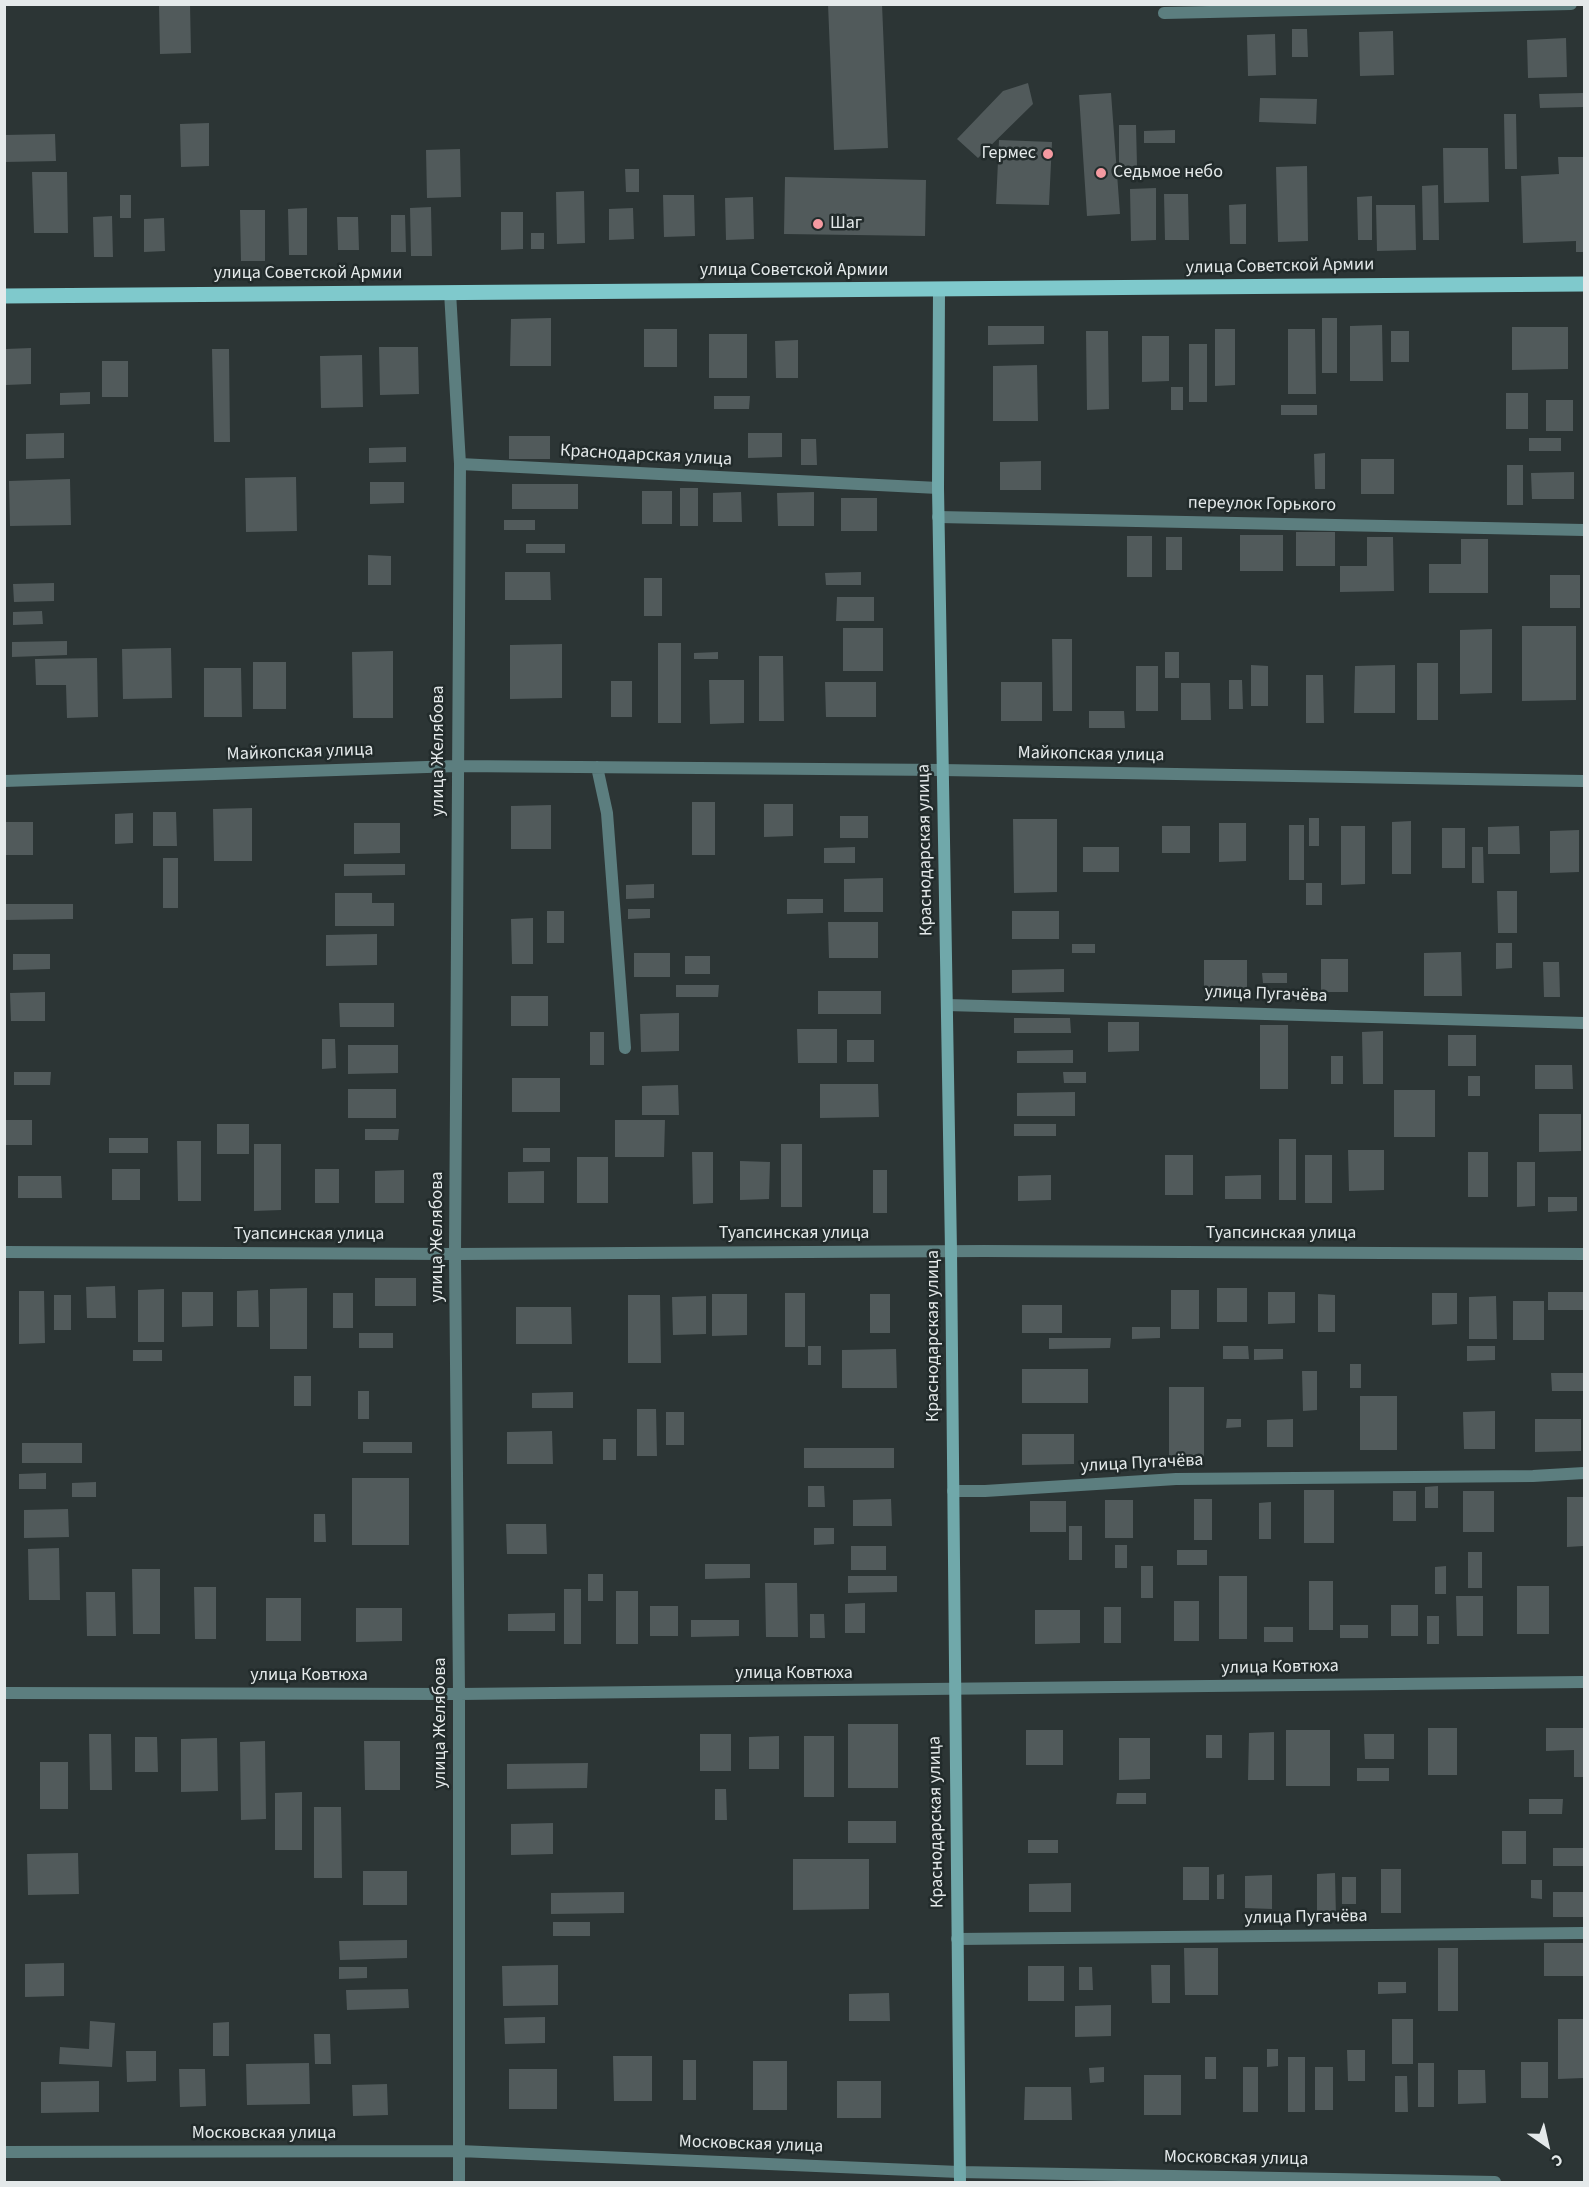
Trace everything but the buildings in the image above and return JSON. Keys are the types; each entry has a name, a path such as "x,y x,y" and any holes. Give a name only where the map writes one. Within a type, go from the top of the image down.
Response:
{"main road":[{"name":"улица Советской Армии","path":"4,296 1584,284"},
{"name":"Краснодарская улица","path":"939,290 938,517 951,1251 960,2177"}],"street":[{"path":"1164,13 1571,4"},
{"name":"улица Желябова","path":"450,292 460,464 455,1254 459,1694 459,2182"},
{"name":"Краснодарская улица","path":"460,464 938,488"},
{"name":"переулок Горького","path":"938,517 1584,530"},
{"name":"Майкопская улица","path":"4,781 457,766 942,770 1584,780"},
{"path":"597,767 607,813 625,1048"},
{"name":"улица Пугачёва","path":"947,1005 1584,1023"},
{"name":"Туапсинская улица","path":"4,1252 455,1254 951,1251 1584,1254"},
{"name":"улица Пугачёва","path":"953,1491 1176,1479 1533,1476 1584,1473"},
{"name":"улица Ковтюха","path":"4,1693 459,1694 1584,1682"},
{"name":"улица Пугачёва","path":"957,1939 1584,1933"},
{"name":"Московская улица","path":"4,2152 459,2151 960,2177 1495,2182"}],"place":[{"name":"Гермес","path":"1048,154"},
{"name":"Седьмое небо","path":"1101,173"},
{"name":"Шаг","path":"818,224"}]}
